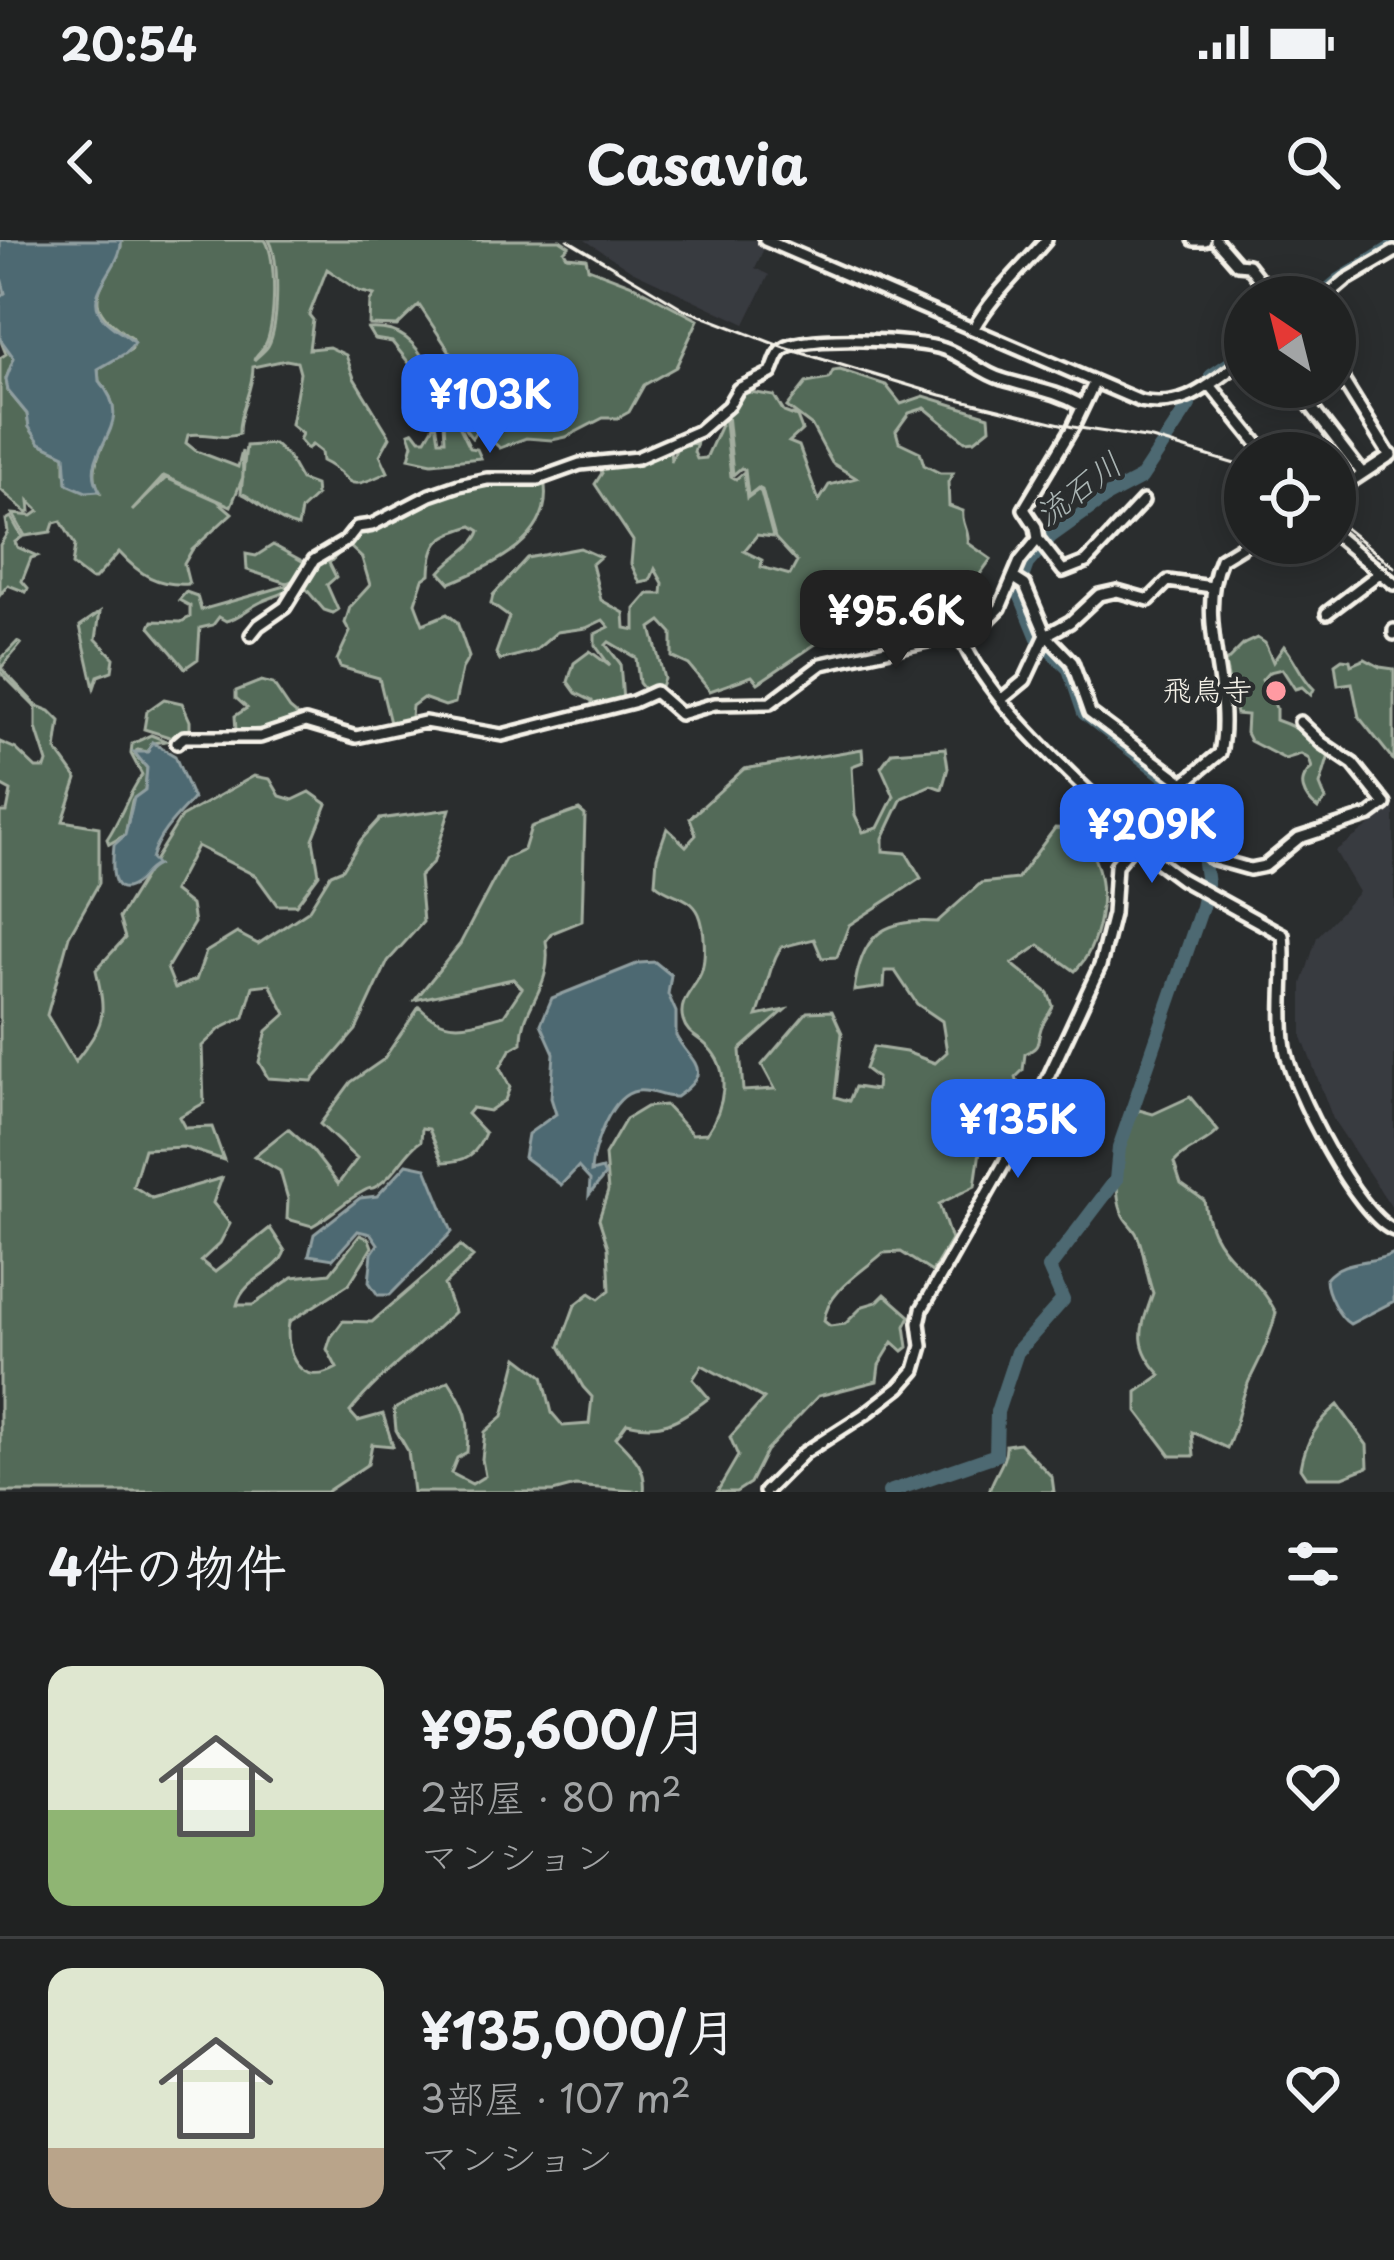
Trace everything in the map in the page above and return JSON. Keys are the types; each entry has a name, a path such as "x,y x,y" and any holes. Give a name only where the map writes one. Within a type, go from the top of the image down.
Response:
{"street":[{"path":"765,240 1083,374 1094,383 1156,404 1190,399 1224,375"},
{"path":"790,252 797,240"},
{"path":"974,328 991,298 1045,240"},
{"path":"1194,240 1205,240"},
{"path":"1216,240 1257,276"},
{"path":"1353,276 1394,252"},
{"path":"251,635 285,607 314,560 346,541 357,527 372,525 459,485 487,479 538,479 580,464 637,458 704,428 728,406 738,389 771,373 780,352 791,345 848,340 928,345 994,376 1052,390 1082,406"},
{"path":"1094,383 1024,509 1036,526 1037,538 1063,572 1086,562 1143,502"},
{"path":"1210,385 1247,432"},
{"path":"1356,400 1392,454 1356,477"},
{"path":"1312,408 1362,473"},
{"path":"177,743 184,737 260,737 300,722 356,737 424,722 502,735 633,702 655,692 680,714 715,704 770,703 822,664 978,630 990,620 1037,538"},
{"path":"1356,552 1394,584"},
{"path":"764,1492 804,1453 900,1388 915,1370 922,1346 922,1309 1026,1125 1100,966 1115,902 1114,873 1181,787 1220,753 1225,700 1209,606 1224,557"},
{"path":"1327,613 1381,572"},
{"path":"1014,578 1025,585 1043,639 1072,662 1090,713 1181,787 1196,792 1207,854 1250,869 1265,866 1310,833 1370,815 1384,804 1353,764 1300,722"},
{"path":"1002,699 1025,680 1043,639 1099,595 1117,591 1149,600 1168,581 1212,587"},
{"path":"960,635 1002,699 1158,862 1283,935 1284,1039 1293,1076 1314,1126 1370,1212 1394,1230"}],"shaded area":[{"path":"585,240 757,240 766,244 755,268 769,275 745,324 632,271"},
{"path":"1394,808 1394,1211 1333,1119 1302,1037 1302,984 1317,937 1359,892 1335,851"}],"green space":[{"path":"121,240 265,240 272,260 273,308 269,336 254,360 268,346 276,309 276,277 269,240 560,240 569,246 564,251 567,256 586,258 588,268 698,320 676,367 644,385 629,412 603,418 566,437 526,438 500,448 478,428 472,438 462,425 458,406 468,379 419,305 397,326 369,325 374,295 359,291 327,269 309,315 313,320 309,349 329,347 346,355 354,378 390,437 380,455 388,472 354,483 322,461 321,452 312,445 307,449 299,440 302,434 291,425 300,373 297,362 253,367 239,434 188,435 186,443 238,467 242,451 243,477 231,506 164,476 132,511 166,478 218,501 232,513 192,550 184,564 189,584 150,577 119,552 90,579 72,565 75,545 61,521 54,523 51,532 25,536 13,514 32,516 39,511 29,501 27,513 0,489 0,358 6,354 0,339 14,358 6,379 8,391 27,414 29,427 40,443 65,455 65,472 99,491 96,462 113,411 98,369 132,349 132,339 105,316 98,298"},
{"path":"368,329 390,330 406,338 431,371 429,381 392,342 374,339"},
{"path":"833,371 886,385 901,404 924,396 989,416 990,428 975,440 965,441 925,408 909,413 896,431 899,442 920,452 924,465 953,473 948,482 949,506 963,511 968,543 991,559 965,607 946,615 929,602 889,624 829,635 758,683 752,676 710,691 689,665 672,657 672,633 661,621 651,628 664,679 659,691 648,694 639,683 636,658 609,642 606,645 620,663 620,706 592,706 568,682 574,663 590,651 610,666 595,645 595,634 609,627 603,620 557,632 535,651 500,660 496,653 509,617 491,604 493,595 527,558 580,548 600,557 592,564 601,600 624,613 625,628 635,630 635,609 648,594 662,594 663,583 655,569 650,581 640,583 631,564 633,541 595,484 602,473 599,466 665,447 671,462 677,447 697,442 697,459 706,458 721,425 717,418 724,414 731,476 736,479 744,472 747,498 761,492 773,537 757,535 744,551 762,560 761,567 790,575 797,562 775,538 762,490 758,488 748,496 745,470 733,475 727,414 739,390 774,396 784,412 797,417 802,430 789,442 799,446 819,501 829,485 856,478 832,463 812,426 787,407 806,383 829,379"},
{"path":"440,387 470,448 477,449 481,458 432,463 409,458 413,444 409,433 426,439 436,422 439,440 445,440 444,420 433,399"},
{"path":"274,444 301,480 315,485 316,496 301,510 298,527 241,493 246,446"},
{"path":"487,480 544,480 540,518 531,533 502,558 450,583 440,572 480,531 472,526 439,541 415,603 423,624 447,614 457,622 469,657 455,703 445,706 423,698 412,706 410,726 391,727 379,678 340,667 337,660 350,632 345,623 350,607 370,585 362,558 348,545 329,563 336,577 327,585 338,610 333,613 324,610 300,582 355,532 365,528 367,534 372,533 371,527 417,504"},
{"path":"11,517 22,537 15,542 17,547 37,556 31,558 22,581 26,592 8,585 0,595 0,545"},
{"path":"273,545 304,562 297,579 287,583 247,570 246,554 256,556"},
{"path":"296,583 236,617 226,621 219,617 213,625 200,628 198,659 185,668 150,627 153,621 181,622 190,617 190,606 179,600 186,592 197,596 201,610"},
{"path":"100,612 96,639 114,658 112,671 98,676 94,688 80,626"},
{"path":"1257,638 1265,643 1273,662 1284,646 1314,689 1311,695 1302,687 1295,689 1282,669 1269,672 1262,680 1276,708 1276,720 1330,752 1320,785 1326,800 1318,809 1303,789 1312,768 1309,759 1301,754 1285,759 1250,741 1247,715 1236,714 1225,663"},
{"path":"17,642 21,644 1,668 37,706 60,721 56,750 77,779 63,821 99,827 99,883 69,936 47,1015 75,1062 101,1019 96,970 125,938 119,918 181,817 254,776 270,779 280,796 293,800 310,792 327,804 313,839 319,874 296,905 277,905 256,876 197,846 173,891 191,905 194,923 167,968 175,988 196,980 206,952 237,933 258,944 308,911 331,874 343,869 380,819 450,809 434,861 419,877 423,922 388,961 356,1030 312,1081 268,1078 259,1062 267,1031 286,1014 270,984 253,986 244,1017 220,1029 202,1046 204,1103 179,1117 185,1128 212,1127 224,1160 184,1147 144,1149 133,1186 152,1198 222,1178 213,1203 230,1224 220,1243 201,1261 215,1272 270,1228 285,1251 275,1266 246,1288 237,1305 253,1305 293,1277 330,1273 360,1235 369,1239 372,1247 349,1284 289,1322 292,1356 313,1374 337,1368 327,1349 343,1321 372,1322 460,1246 473,1257 444,1285 454,1312 350,1412 358,1421 383,1414 393,1446 372,1444 368,1464 326,1492 0,1492 0,812 7,812 11,791 0,785 0,742 16,749 36,768 45,768 47,762 36,728 36,708 0,672 0,660"},
{"path":"1365,659 1394,669 1394,761 1359,717 1352,683 1338,685 1335,664 1350,660 1351,665"},
{"path":"261,681 273,684 301,718 296,726 236,731 235,716 247,708 236,698 236,691"},
{"path":"164,699 182,703 190,721 190,739 182,741 144,729 147,711"},
{"path":"151,735 166,741 152,743 148,752 137,750 135,755 147,768 145,790 132,801 125,835 109,844 107,839 142,775 131,754 132,744"},
{"path":"945,748 948,768 942,789 931,785 902,798 883,838 883,851 906,853 921,878 849,925 837,957 822,958 814,939 781,947 757,1016 785,1010 740,1050 743,1091 775,1089 762,1065 807,1012 832,1011 842,1033 835,1097 849,1101 855,1087 876,1090 877,1078 865,1069 873,1047 935,1063 947,1052 942,1021 917,1004 895,971 885,971 884,987 854,991 869,944 888,928 937,922 981,883 1017,879 1055,828 1071,829 1093,856 1101,888 1100,918 1084,960 1075,971 1039,945 1012,964 1048,993 1053,1006 1016,1077 1020,1103 1016,1122 980,1151 975,1186 939,1204 951,1240 932,1272 901,1252 883,1253 847,1283 827,1310 824,1321 830,1326 845,1324 885,1294 910,1316 905,1326 908,1347 903,1351 893,1342 879,1365 877,1381 818,1396 766,1451 750,1483 736,1492 717,1492 738,1456 730,1437 764,1399 702,1365 693,1379 709,1398 671,1422 627,1423 616,1438 641,1468 644,1492 575,1486 553,1492 413,1492 408,1451 396,1430 394,1409 449,1381 466,1414 468,1430 467,1452 457,1458 451,1473 472,1484 485,1476 485,1432 503,1416 518,1357 543,1376 552,1413 563,1426 589,1424 592,1397 560,1346 575,1305 590,1293 599,1299 610,1290 608,1247 599,1219 608,1191 605,1155 626,1119 646,1107 665,1105 692,1134 707,1133 718,1112 723,1090 720,1067 708,1047 687,1029 682,1013 702,970 701,920 695,907 655,883 667,828 686,846 696,835 690,818 744,769 862,749 863,762 852,766 855,815 863,832 878,828 894,796 881,767 892,752"},
{"path":"579,810 585,815 582,921 552,933 546,941 545,972 526,1017 522,1043 510,1050 500,1068 510,1087 505,1100 489,1111 472,1108 467,1114 485,1133 478,1146 464,1158 443,1162 429,1129 422,1128 421,1141 380,1184 312,1226 287,1219 288,1199 280,1171 254,1156 288,1129 312,1150 338,1184 357,1159 320,1124 351,1082 383,1060 419,1007 449,1024 504,1015 522,988 513,979 415,1000 460,944 505,859 524,850 531,827"},
{"path":"1190,1097 1218,1131 1174,1163 1181,1184 1204,1200 1215,1236 1276,1313 1227,1448 1192,1432 1194,1456 1171,1456 1137,1411 1137,1392 1161,1375 1143,1345 1153,1293 1138,1237 1122,1213 1118,1174 1127,1132 1139,1110 1153,1114"},
{"path":"1338,1405 1367,1445 1368,1467 1343,1477 1307,1477 1301,1468 1309,1441"},
{"path":"1019,1443 1052,1477 1054,1492 989,1492 1006,1445"}],"water":[{"path":"0,240 121,240 116,261 99,290 98,309 107,323 134,343 98,369 114,413 95,463 100,491 86,492 67,484 65,455 40,443 27,414 8,391 6,379 14,358 0,339 0,296 5,293"},
{"path":"152,742 175,756 193,799 158,842 151,859 157,865 135,884 120,887 114,876 114,845 125,835 134,798 145,790 147,768 134,752 148,752"},
{"path":"655,962 671,975 668,994 676,1012 676,1036 698,1073 676,1097 637,1091 619,1102 599,1137 592,1162 591,1172 602,1169 605,1175 589,1195 590,1180 578,1167 561,1185 524,1157 528,1134 556,1114 551,1098 554,1053 541,1024 552,998 639,963"},
{"path":"407,1164 426,1168 452,1232 390,1295 378,1295 369,1282 372,1253 378,1244 371,1234 358,1231 333,1259 309,1255 314,1234 360,1198 377,1196"},
{"path":"1394,1253 1394,1301 1350,1324 1334,1304 1326,1279 1341,1267"}],"waterway":[{"name":"流石川","path":"1346,276 1394,246"},
{"name":"流石川","path":"1211,376 1224,367"},
{"name":"流石川","path":"889,1492 996,1455 997,1412 1017,1352 1063,1300 1049,1268 1116,1180 1119,1148 1202,907 1207,884 1195,800 1084,713 1069,669 1038,638 1018,589 1027,564 1051,536 1141,478 1189,405"}],"railway":[{"path":"568,240 684,309 785,348 941,395 1073,427 1152,439 1224,461"},
{"path":"1356,537 1394,567"}],"place":[{"name":"飛鳥寺","path":"1276,691"}]}
